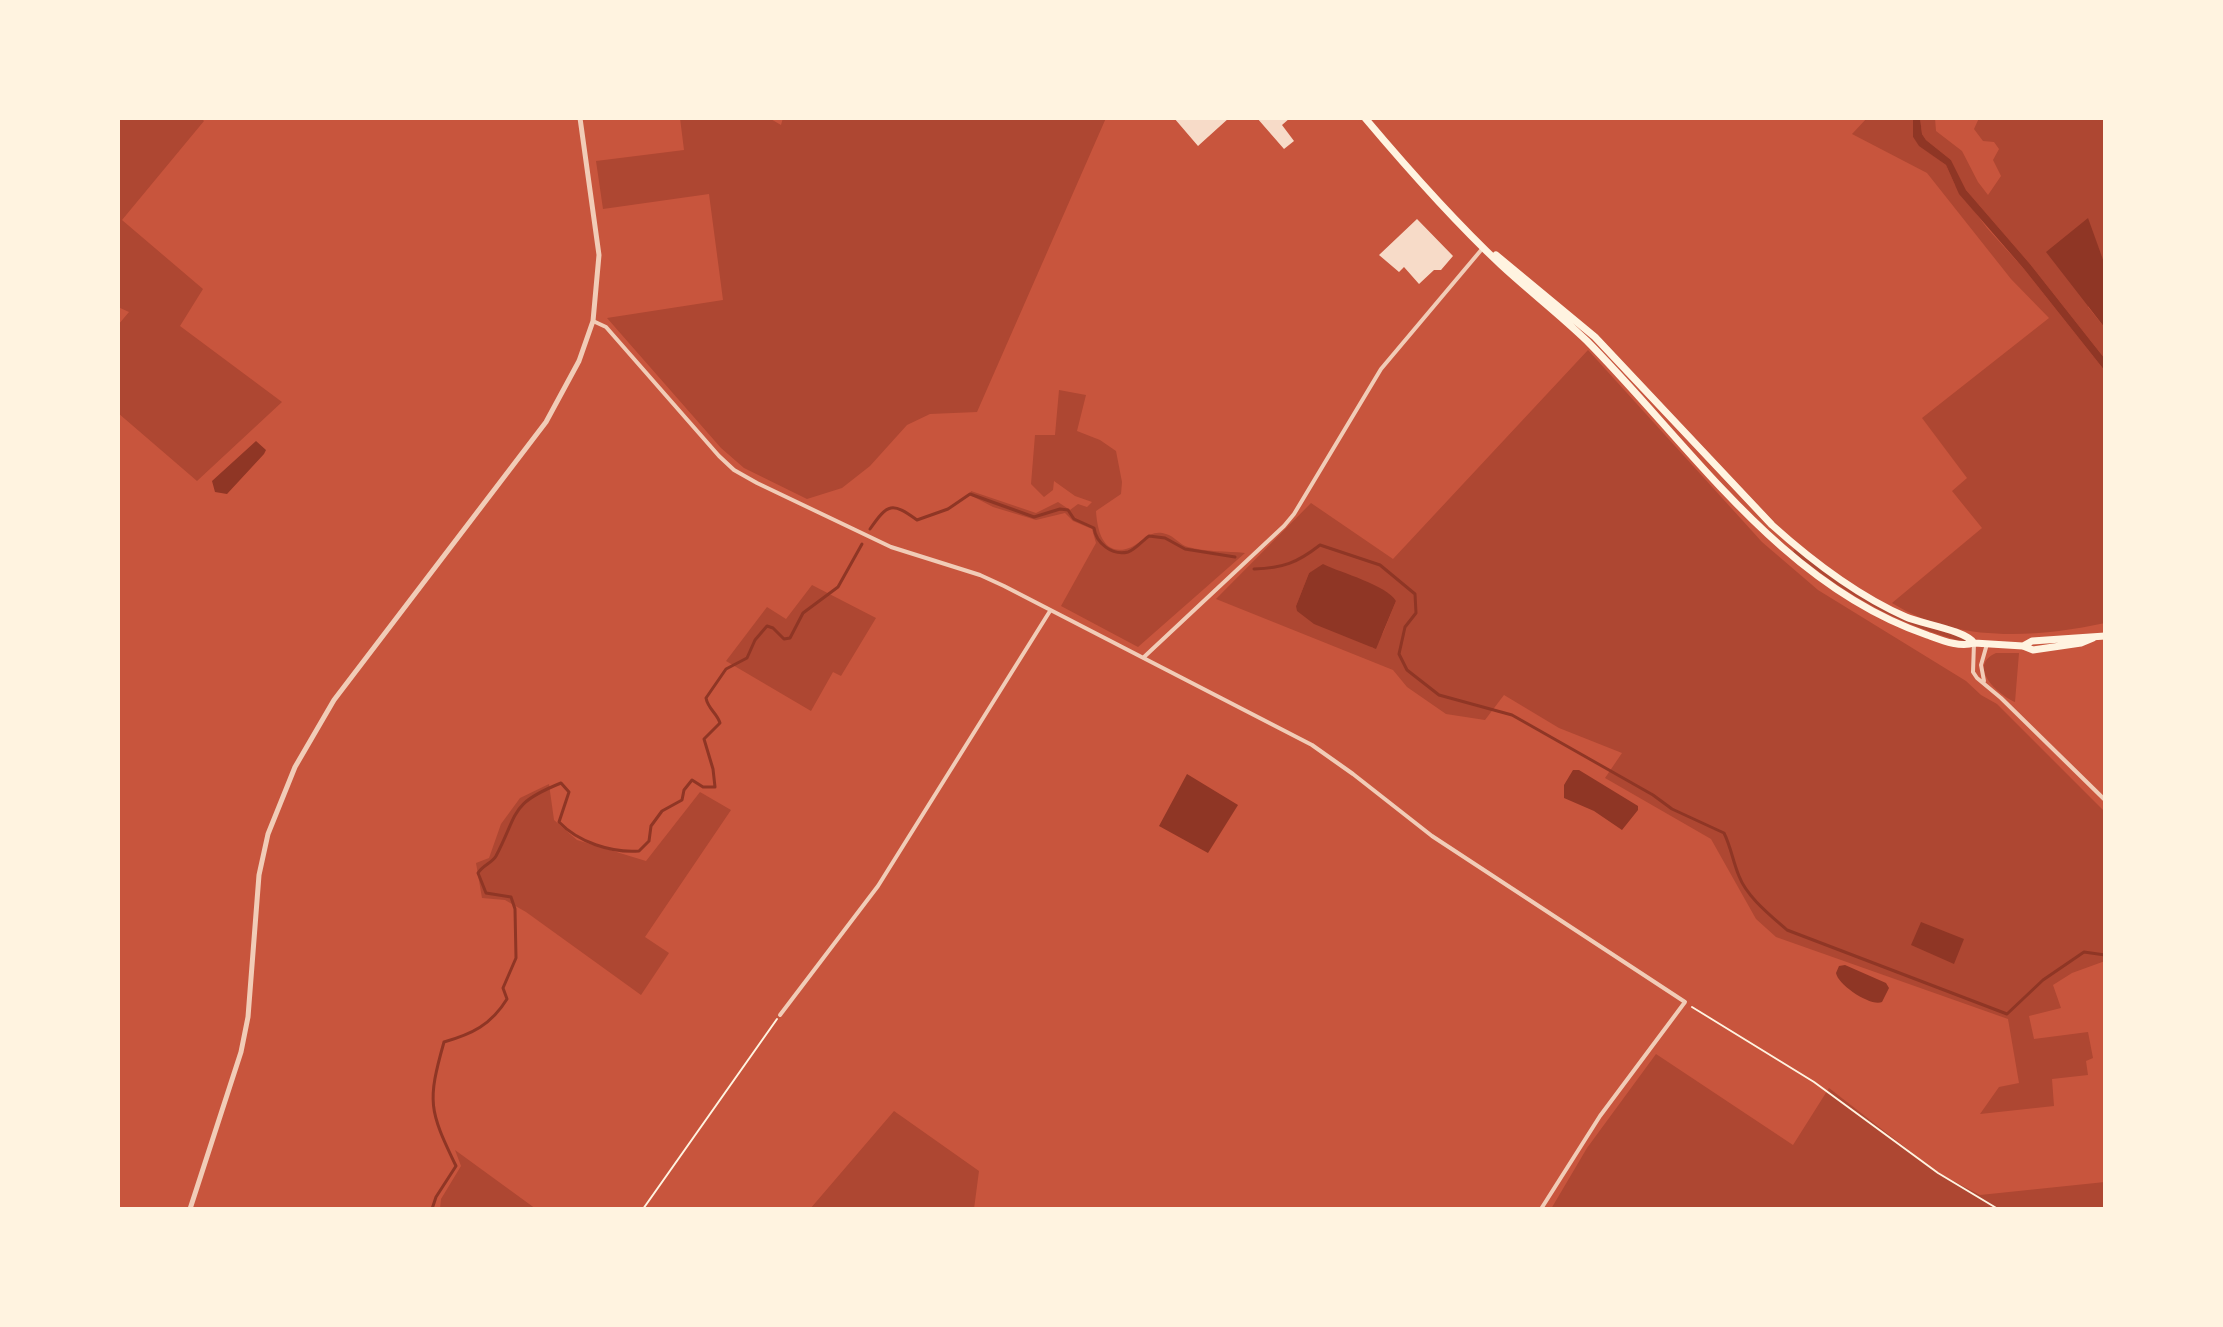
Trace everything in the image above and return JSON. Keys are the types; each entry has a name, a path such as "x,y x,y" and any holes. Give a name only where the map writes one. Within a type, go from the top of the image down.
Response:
{"main road":[{"path":"1365,118 1419,181 1484,247 1503,259 1588,331 1772,525 1801,551 1892,611 1969,636 1974,643 2023,646 2032,641 2105,636"}],"street":[{"path":"190,1209 241,1052 248,1017 259,875 279,802 313,733 334,700 546,422 579,361 593,321 599,255 580,118"},
{"path":"1144,657 1262,549 1294,514 1381,369 1484,247"},
{"path":"593,321 606,327 734,470 891,547 980,575 1312,745 1432,836 1685,1002 1600,1116 1541,1209"},
{"path":"780,1015 878,886 1050,611"},
{"path":"1974,643 1973,672 2105,800"},
{"path":"1985,684 1981,665 1987,644"}],"path":[{"path":"1685,1002 1814,1082 1938,1173 1998,1209"},
{"path":"643,1209 780,1015"}],"shaded area":[{"path":"118,118 201,118 204,121 122,220 203,289 180,326 282,402 197,481 118,413 118,325 129,312 118,307"},
{"path":"680,118 769,118 781,125 783,118 1106,118 977,412 930,414 907,425 870,466 842,488 807,499 744,468 721,448 607,318 723,300 709,194 603,209 596,161 684,150"},
{"path":"1867,118 1913,118 1913,137 1919,145 1946,165 1955,185 1987,228 2024,269 2105,371 2105,623 2051,632 1996,634 1942,625 1892,603 1982,528 1952,491 1967,478 1922,418 2049,318 2011,279 1927,173 1852,134"},
{"path":"1913,118 1920,118 1926,140 1951,160 1966,190 2030,264 2105,359 2105,371 2024,269 1959,194 1946,165 1919,146 1913,137"},
{"path":"1920,118 1935,118 1936,131 1962,151 1988,195 2001,176 1993,160 1999,149 1994,142 1983,141 1974,129 1979,118 2105,118 2105,265 2087,218 2088,307 2105,328 2105,359 2030,264 1966,190 1951,160 1926,140"},
{"path":"2088,218 2105,265 2105,328 2046,252"},
{"path":"1588,350 1762,542 1818,590 1966,681 1997,704 2105,812 2105,961 2072,973 2053,985 2061,1008 2029,1016 2034,1039 2088,1032 2093,1058 2086,1061 2088,1075 2052,1079 2054,1106 1980,1114 1999,1087 2019,1083 2008,1019 1776,937 1756,919 1711,839 1605,778 1622,753 1559,728 1504,695 1485,720 1446,714 1407,687 1393,670 1216,599 1311,503 1393,559","holes":["1323,565 1350,578 1357,578 1396,601 1373,648 1330,629 1296,606 1309,573"]},
{"path":"1059,390 1086,395 1077,431 1100,440 1116,451 1121,494 1096,511 1106,544 1118,550 1126,549 1149,535 1160,533 1195,549 1245,553 1138,647 1061,606 1096,543 1092,529 1073,521 1065,513 1036,520 993,507 970,495 971,491 1036,513 1058,502 1070,510 1078,504 1087,507 1092,502 1075,496 1054,481 1053,490 1044,497 1031,484 1035,435 1055,435"},
{"path":"256,441 266,450 264,454 227,494 215,492 212,481"},
{"path":"1795,549 1913,623 1969,639 1969,643 1920,628 1876,608 1814,568 1793,552"},
{"path":"1323,564 1374,585 1396,601 1376,649 1314,624 1297,611 1296,606 1309,573"},
{"path":"812,585 876,618 841,676 833,672 811,711 726,661 767,607 786,619"},
{"path":"1996,653 2019,653 2015,702 1993,686 1985,672 1984,665"},
{"path":"1573,770 1579,770 1638,806 1622,830 1594,811 1564,798 1564,785"},
{"path":"1187,774 1238,805 1208,853 1159,826"},
{"path":"549,784 554,820 577,840 646,861 700,792 731,810 645,937 669,953 641,995 526,912 505,900 482,898 476,863 489,858 501,824 520,798"},
{"path":"1921,922 1964,939 1954,964 1911,945"},
{"path":"1845,965 1886,983 1889,988 1882,1002 1863,998 1842,983 1836,973 1839,966"},
{"path":"1656,1054 1793,1145 1829,1088 1938,1173 1980,1195 2105,1182 2105,1209 1551,1209 1587,1148"},
{"path":"894,1111 979,1171 974,1209 810,1209"},
{"path":"455,1150 536,1209 440,1209 441,1199 461,1166"}],"building":[{"path":"1174,118 1229,118 1198,146"},
{"path":"1257,118 1290,118 1282,125 1294,141 1284,149"},
{"path":"1417,219 1453,256 1441,270 1434,270 1419,284 1404,267 1399,272 1379,255"}],"waterway":[{"path":"870,529 881,514 891,508 902,510 917,520 948,509 970,494 1034,517 1060,509 1068,510 1074,519 1094,528 1101,543 1116,552 1131,551 1149,536 1165,538 1185,549 1235,557"},
{"path":"432,1209 456,1166 440,1131 434,1106 435,1079 444,1042 480,1027 501,1008 507,999 503,988 516,958 515,909 511,897 486,893 478,873 496,856 518,811 532,797 561,783 569,792 559,822 567,829 596,845 639,851 649,841 651,826 662,811 682,800 684,790 692,780 703,787 715,787 704,739 720,723 706,698 726,669 747,658 755,640 767,626 784,639 790,638 803,613 838,587 862,544"},
{"path":"1254,569 1289,563 1320,545 1380,565 1415,594 1416,613 1405,627 1399,654 1407,670 1439,695 1512,715 1653,795 1672,809 1724,833 1747,891 1787,930 2007,1014 2043,980 2084,952 2105,955"}]}
